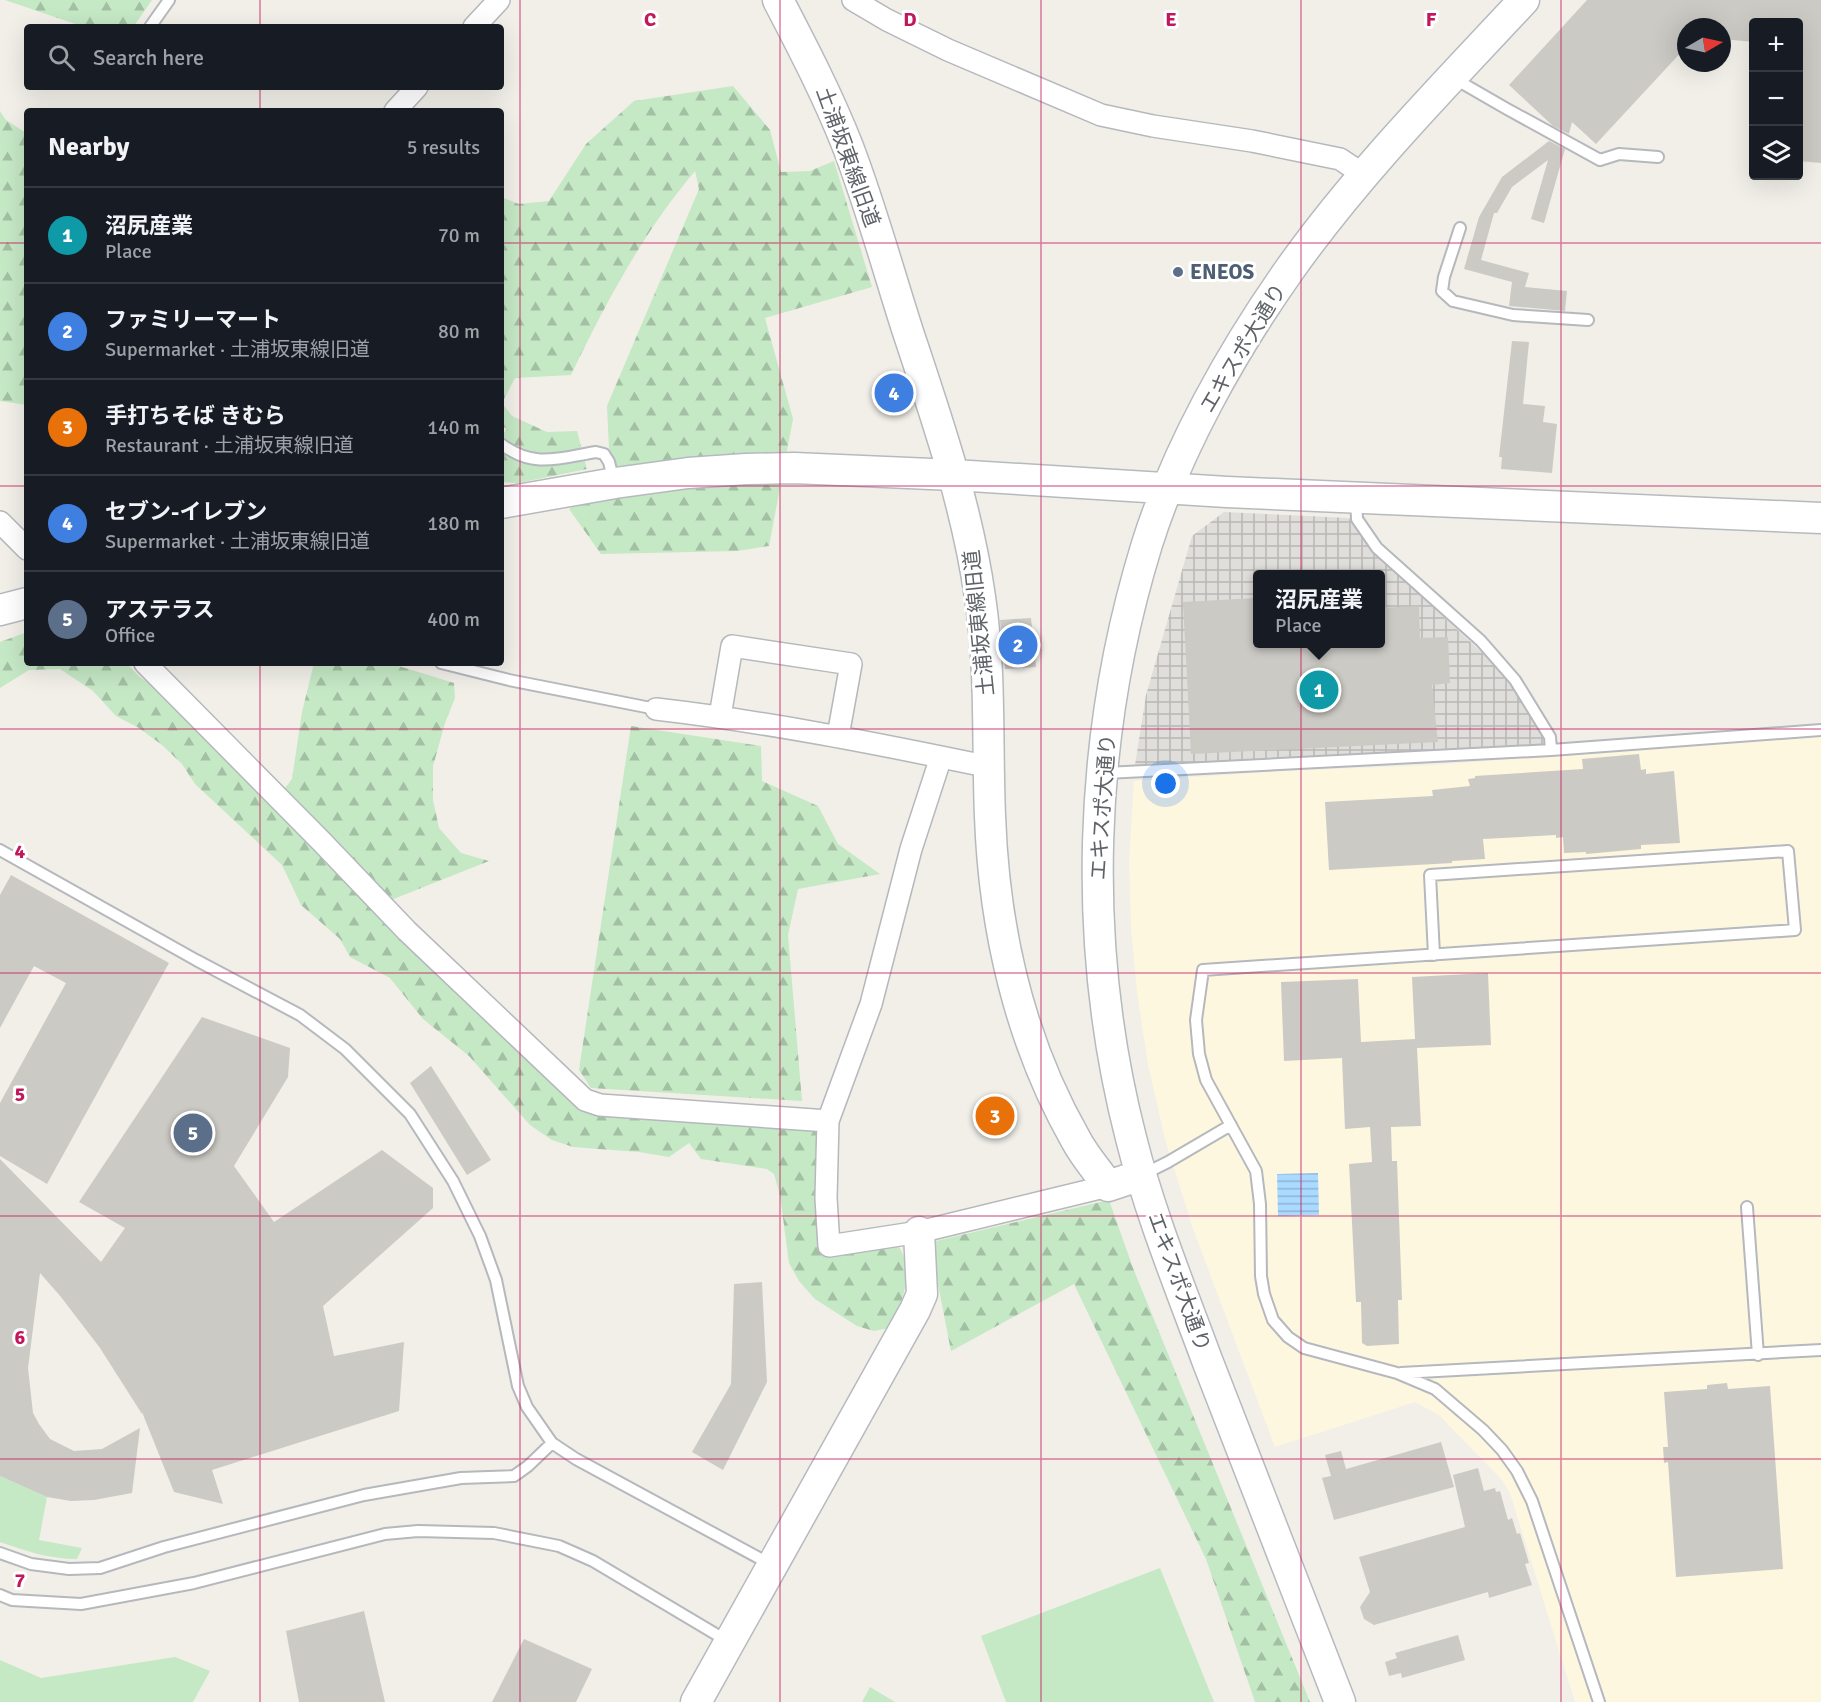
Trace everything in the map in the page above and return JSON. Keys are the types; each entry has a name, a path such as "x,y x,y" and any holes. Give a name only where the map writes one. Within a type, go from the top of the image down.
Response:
{"street":[{"path":"477,24 500,0"},
{"name":"土浦坂東線旧道","path":"778,0 814,69 848,148 954,475 970,541 980,598 987,663 990,824 1002,937 1015,990 1033,1047 1050,1090 1076,1140 1108,1186"},
{"path":"853,0 887,20 948,50 1101,115 1340,159 1364,175"},
{"name":"エキスポ大通り","path":"1340,1702 1184,1298 1141,1176 1126,1118 1109,1033 1101,961 1097,879 1102,773 1123,635 1148,544 1168,489 1201,419 1254,323 1290,269 1364,175 1524,0"},
{"path":"398,108 414,90"},
{"path":"504,502 688,473 794,468 954,475 1168,489 1821,518"},
{"path":"0,522 24,546"},
{"path":"0,610 24,604"},
{"path":"720,716 732,646 851,664 838,736"},
{"path":"148,666 407,931 585,1100 600,1105 828,1121"},
{"path":"656,709 720,716 838,736 990,767"},
{"path":"941,756 911,849 871,1004 828,1121 826,1198 829,1246 919,1232 1141,1176"},
{"path":"696,1702 922,1294 919,1232"}],"lane":[{"path":"152,24 169,0"},
{"path":"1452,77 1600,160 1619,154 1658,157"},
{"path":"1460,228 1444,277 1442,291 1453,301 1513,315 1588,320"},
{"path":"504,446 514,454 527,459 545,460 596,452 604,454 609,462 615,483"},
{"path":"1356,498 1357,519 1377,549 1481,641 1515,680 1550,737 1551,750"},
{"path":"453,666 509,680 656,709"},
{"path":"1102,773 1551,750 1821,730"},
{"path":"0,850 196,960 300,1015 345,1050 410,1114 453,1181 480,1236 496,1281 518,1386 527,1407 552,1443 576,1459 772,1565"},
{"path":"1434,954 1430,875 1788,851 1795,930 1203,970 1196,1020 1199,1054 1206,1080 1256,1171 1260,1204 1261,1276 1264,1294 1273,1320 1288,1337 1304,1348 1397,1373 1435,1389 1496,1443 1517,1471 1532,1502 1599,1702"},
{"path":"1141,1176 1231,1125"},
{"path":"1747,1207 1758,1355"},
{"path":"1397,1373 1821,1350"},
{"path":"0,1553 31,1564 69,1569 100,1568 165,1547 364,1495 460,1479 514,1476 552,1443"},
{"path":"0,1595 12,1600 81,1604 194,1583 385,1534 418,1531 494,1533 559,1546 593,1561 729,1642"}],"shaded area":[{"path":"1224,512 1349,518 1373,551 1510,679 1546,738 1542,746 1135,765 1146,695 1192,536"},
{"path":"1821,736 1821,1702 1575,1702 1510,1493 1502,1480 1439,1415 1415,1402 1275,1447 1192,1226 1165,1139 1148,1064 1137,992 1131,927 1129,861 1134,781 1284,771 1434,765"}],"green space":[{"path":"5,0 152,0 135,24 75,24"},
{"path":"733,86 770,130 781,172 810,171 834,161 872,287 765,318 793,419 769,546 737,551 601,554 569,509 582,500 622,493 609,448 607,406 699,189 695,171 642,243 571,375 515,378 504,399 504,198 519,204 549,201 586,144 634,101"},
{"path":"0,111 6,120 24,132 24,405 0,401"},
{"path":"504,406 512,416 547,432 577,431 587,469 518,483 504,482 504,433 507,429 504,427"},
{"path":"24,633 24,666 129,666 141,678 165,692 282,792 292,779 302,712 313,666 399,666 454,683 455,698 445,723 433,766 433,800 439,828 461,853 489,861 376,906 581,1104 815,1126 820,1132 824,1253 895,1242 902,1252 906,1285 889,1328 874,1331 857,1326 815,1299 799,1281 789,1263 780,1195 774,1174 767,1169 701,1159 689,1143 669,1157 639,1152 573,1147 552,1140 530,1125 469,1056 423,1019 390,978 350,957 340,939 301,905 282,865 195,784 182,764 162,745 139,728 116,716 93,691 60,669 29,670 0,688 0,642"},
{"path":"631,726 761,746 762,781 818,806 838,844 880,874 798,889 788,935 802,1101 591,1088 579,1070"},
{"path":"1109,1200 1133,1268 1310,1702 1255,1702 1206,1559 1074,1284 951,1351 932,1242"},
{"path":"0,1476 47,1497 39,1540 82,1548 77,1559 47,1556 0,1542"},
{"path":"1160,1568 1214,1702 1006,1702 981,1636"},
{"path":"175,1657 210,1671 193,1702 0,1702 0,1660 41,1678"},
{"path":"870,1687 895,1702 862,1702"}],"water":[{"path":"1318,1173 1319,1215 1278,1216 1277,1174"}],"building":[{"path":"1587,0 1821,0 1821,163 1803,161 1803,18 1749,18 1749,42 1731,40 1731,18 1677,18 1677,57 1596,144 1572,122 1569,134 1553,126 1509,85"},
{"path":"1549,141 1565,149 1544,223 1531,219 1548,160 1512,187 1497,213 1494,213 1481,260 1529,273 1525,287 1567,291 1565,311 1509,306 1512,282 1464,269 1479,217 1502,177"},
{"path":"1512,341 1529,342 1523,404 1545,406 1543,422 1557,424 1552,473 1501,469 1502,457 1499,457"},
{"path":"1253,598 1253,648 1385,648 1385,608 1419,606 1420,638 1448,637 1450,683 1432,685 1438,742 1191,754 1183,602"},
{"path":"1031,618 1036,667 1005,669 1000,620"},
{"path":"1639,754 1641,770 1646,769 1646,774 1674,771 1680,843 1641,845 1641,849 1586,854 1586,852 1564,853 1563,837 1556,838 1556,835 1483,839 1485,859 1329,870 1325,802 1433,796 1432,790 1470,786 1468,779 1475,778 1475,776 1583,769 1582,759"},
{"path":"11,875 169,963 47,1184 0,1156 0,1103 66,983 34,966 0,1028 0,895"},
{"path":"1488,973 1491,1045 1417,1048 1421,1126 1391,1127 1392,1161 1397,1161 1402,1300 1398,1300 1399,1344 1367,1346 1362,1343 1361,1302 1356,1302 1349,1164 1372,1162 1370,1127 1345,1129 1342,1058 1284,1061 1281,982 1358,979 1361,1042 1415,1039 1412,977"},
{"path":"202,1017 290,1048 288,1077 234,1166 274,1222 382,1150 433,1188 433,1208 323,1306 334,1356 404,1342 399,1411 212,1470 223,1504 174,1492 142,1412 142,1414 100,1348 40,1273 28,1368 33,1413 39,1424 50,1439 74,1451 102,1449 140,1428 132,1493 94,1500 71,1501 47,1497 0,1476 0,1159 101,1262 125,1228 79,1202"},
{"path":"431,1066 491,1160 467,1175 410,1083"},
{"path":"762,1282 767,1382 723,1470 692,1452 731,1384 734,1284"},
{"path":"1727,1383 1728,1389 1770,1386 1783,1569 1676,1577 1668,1462 1664,1463 1663,1447 1668,1447 1664,1392 1707,1389 1707,1385"},
{"path":"1441,1442 1454,1487 1334,1520 1322,1478 1331,1476 1325,1455 1341,1451 1346,1469"},
{"path":"1478,1468 1484,1491 1495,1488 1496,1492 1500,1491 1508,1520 1512,1518 1517,1534 1520,1533 1529,1563 1525,1564 1532,1585 1489,1598 1488,1592 1374,1625 1364,1619 1360,1607 1370,1592 1359,1557 1465,1527 1453,1475"},
{"path":"364,1611 385,1702 299,1702 286,1631"},
{"path":"1458,1635 1465,1660 1402,1678 1401,1673 1389,1676 1385,1662 1397,1658 1395,1653"},
{"path":"524,1639 592,1669 576,1702 492,1702"}],"place":[{"name":"ENEOS","path":"1178,272"},
{"name":"セブン-イレブン","path":"894,393"},
{"name":"ファミリーマート","path":"1018,645"},
{"name":"沼尻産業","path":"1319,690"},
{"name":"手打ちそば きむら","path":"995,1116"},
{"name":"アステラス","path":"193,1133"}]}
